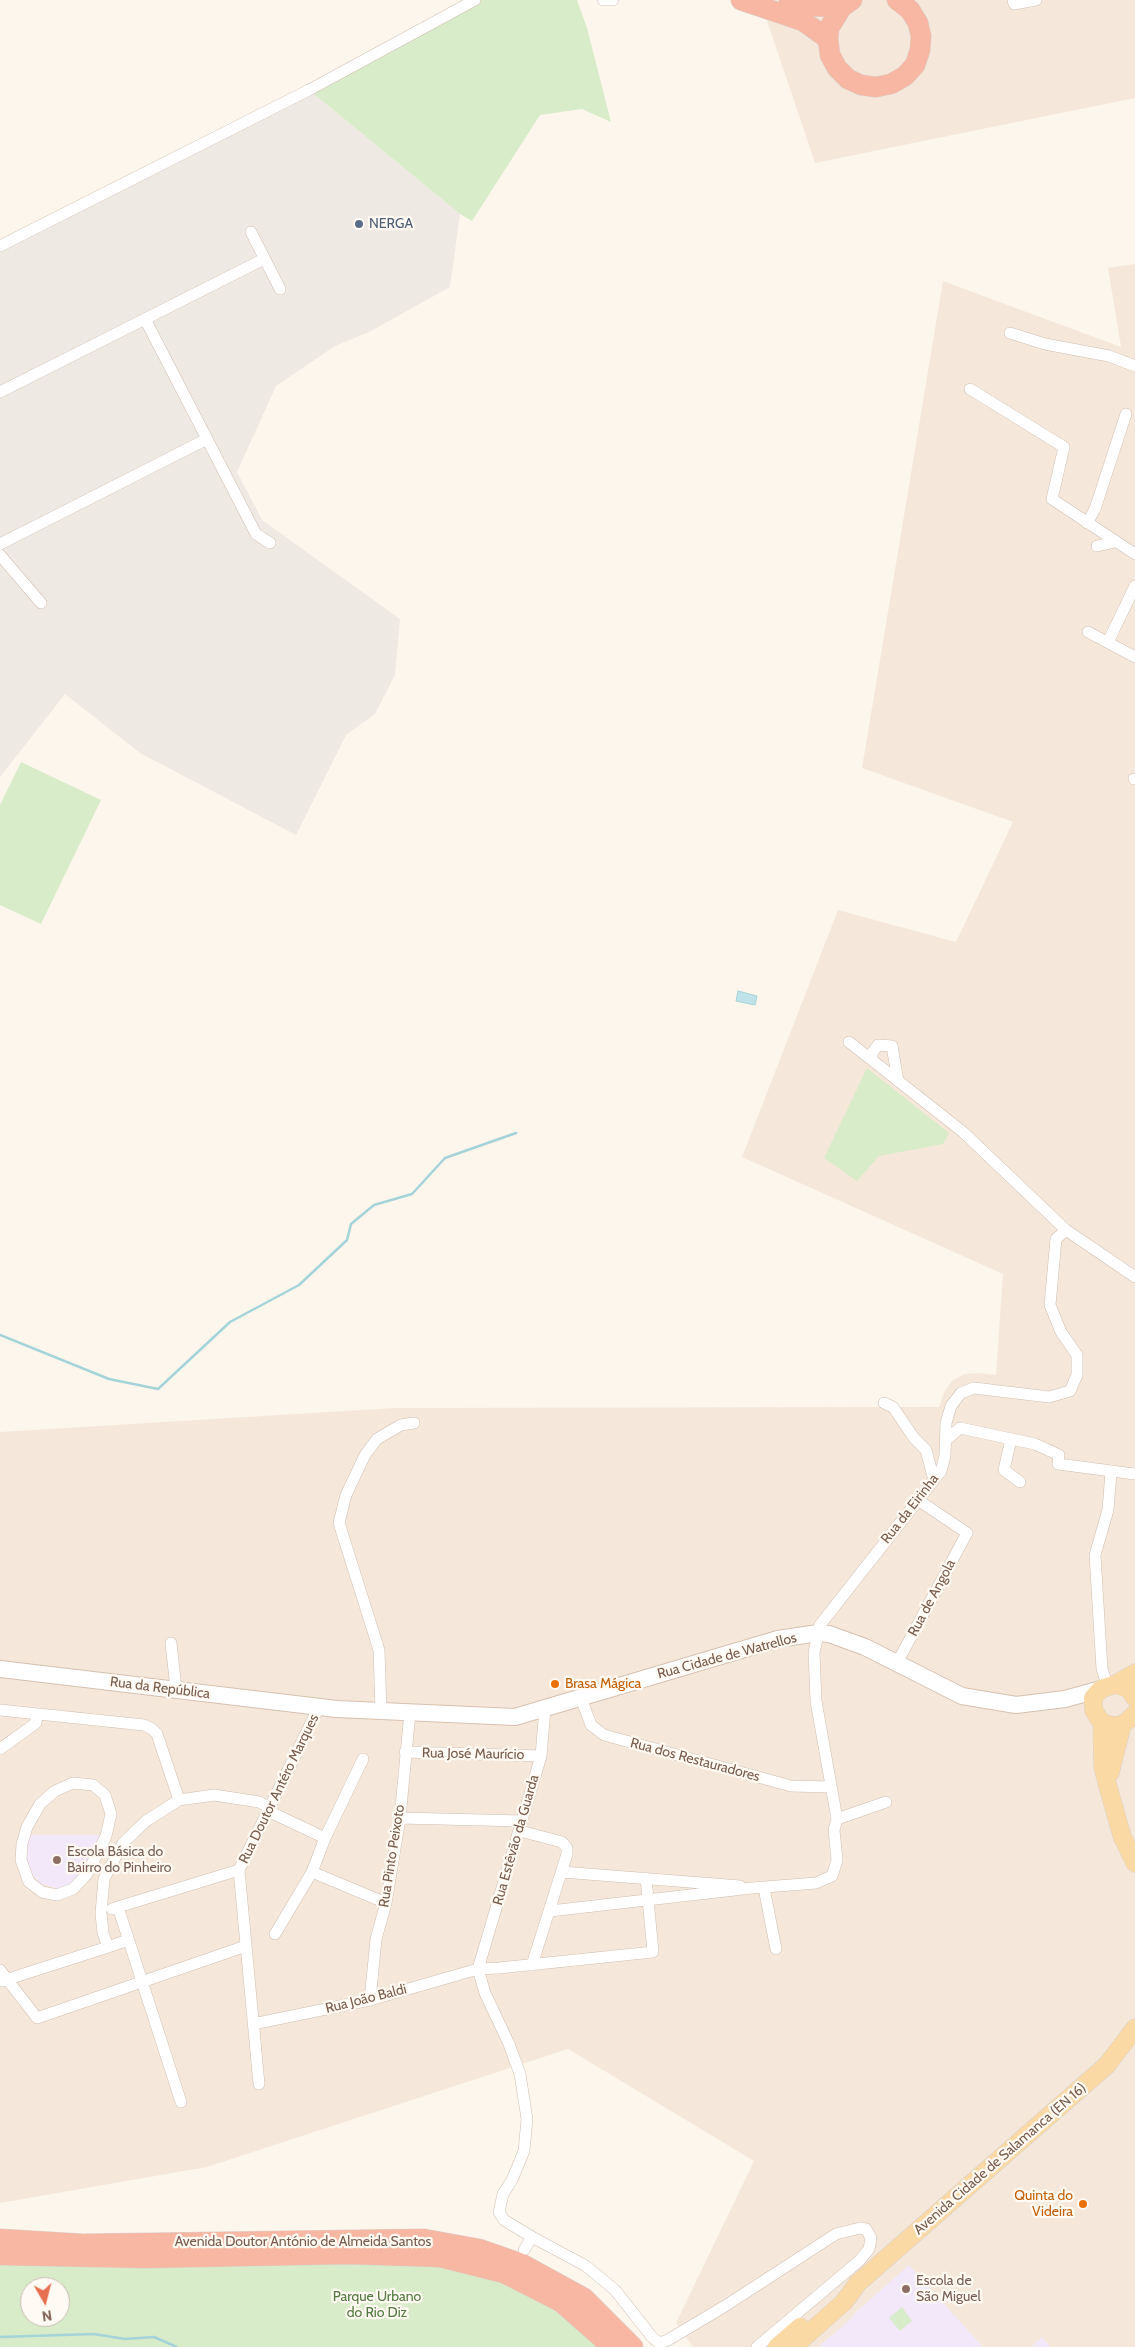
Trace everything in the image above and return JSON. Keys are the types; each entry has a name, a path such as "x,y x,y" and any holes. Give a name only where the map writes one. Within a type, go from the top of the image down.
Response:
{"highway":[{"path":"742,0 803,22 828,40"},
{"path":"789,0 807,6 847,4"},
{"path":"847,4 832,22 828,40 830,55 837,68 848,79 861,85 876,87 892,84 905,76 914,65 920,50 921,36 918,23 903,2"},
{"name":"Avenida Doutor António de Almeida Santos","path":"0,2239 83,2244 424,2239 479,2249 522,2264 584,2298 633,2347"},
{"name":"Avenida Doutor António de Almeida Santos","path":"0,2255 146,2258 348,2254 440,2257 504,2272 561,2302 612,2347"}],"main road":[{"path":"1135,1673 1108,1687 1093,1698 1098,1717 1103,1767 1107,1783 1122,1836 1135,1863"},
{"path":"1108,1687 1129,1689 1135,1698"},
{"path":"1098,1717 1113,1726 1129,1720"},
{"path":"1107,1783 1129,1720"},
{"name":"Avenida Cidade de Salamanca (EN 16)","path":"777,2347 862,2272 1107,2065 1135,2028"},
{"name":"Avenida Cidade de Salamanca (EN 16)","path":"793,2347 844,2302 862,2272"}],"street":[{"path":"0,246 310,90 475,0"},
{"path":"603,0 613,0"},
{"path":"1014,2 1036,0"},
{"path":"251,232 280,288"},
{"path":"0,392 264,259"},
{"path":"145,319 208,438 254,539 270,543"},
{"path":"1010,333 1045,344 1109,356 1135,366"},
{"path":"970,389 1064,447 1052,499 1135,554"},
{"path":"1086,523 1095,509 1126,414"},
{"path":"0,544 208,438"},
{"path":"1097,546 1115,542"},
{"path":"0,555 41,603"},
{"path":"1108,642 1135,586"},
{"path":"1088,632 1135,657"},
{"path":"849,1042 963,1132 1066,1230 1135,1277"},
{"path":"872,1060 872,1053 878,1045 892,1046 898,1081"},
{"name":"Rua da Eirinha","path":"824,1629 940,1471 946,1456 946,1423 951,1406 961,1393 974,1388 1049,1397 1070,1391 1077,1376 1077,1355 1061,1332 1050,1305 1056,1239 1066,1230"},
{"path":"884,1403 893,1407 914,1438 926,1450 934,1480"},
{"path":"381,1711 379,1650 340,1523 346,1495 365,1455 376,1439 401,1425 414,1423"},
{"path":"946,1440 960,1428 1036,1444 1059,1455 1058,1464 1135,1474"},
{"path":"1011,1439 1004,1470 1020,1482"},
{"path":"1108,1687 1102,1669 1094,1555 1108,1510 1111,1472"},
{"name":"Rua de Angola","path":"897,1663 967,1533 918,1500"},
{"path":"562,1872 752,1888 816,1883 832,1876 837,1860 834,1830 837,1819 816,1701 814,1653 824,1629"},
{"name":"Rua Cidade de Watrellos","path":"319,1707 515,1717 778,1639 824,1629 865,1647 962,1696 1016,1705 1066,1700 1108,1687"},
{"path":"171,1643 176,1689"},
{"name":"Rua da República","path":"0,1669 319,1707"},
{"name":"Rua dos Restauradores","path":"581,1698 591,1725 604,1735 791,1786 831,1788"},
{"name":"Rua Cidade de Watrellos","path":"1066,1700 1081,1704 1098,1717"},
{"name":"Rua Doutor Antéro Marques","path":"239,1870 319,1707"},
{"name":"Rua Estêvão da Guarda","path":"478,1969 541,1756 545,1709"},
{"path":"0,1710 144,1725 152,1729 157,1734 179,1800"},
{"name":"Rua Pinto Peixoto","path":"370,2000 376,1939 386,1903 400,1818 410,1712"},
{"path":"0,1750 36,1723 38,1714"},
{"name":"Rua José Maurício","path":"405,1752 541,1756"},
{"path":"276,1934 312,1872 325,1838 364,1760"},
{"path":"73,1784 92,1785 105,1795 111,1814 106,1836 87,1874 74,1889 57,1895 42,1892 29,1882 21,1860 22,1844 27,1827 40,1804 55,1791 73,1784"},
{"path":"108,1947 103,1933 100,1912 104,1879 123,1843 146,1821 179,1800 214,1795 259,1802 325,1838"},
{"path":"837,1819 886,1802"},
{"path":"400,1818 521,1826 562,1842 567,1848 568,1854 532,1965"},
{"path":"106,1836 123,1843"},
{"path":"100,1912 239,1870 259,2084"},
{"path":"312,1872 386,1903"},
{"path":"87,1874 104,1879"},
{"path":"646,1878 647,1900"},
{"path":"550,1911 752,1888"},
{"path":"764,1888 776,1949"},
{"name":"Rua João Baldi","path":"254,2024 370,2000 478,1969 653,1952 647,1900"},
{"path":"118,1907 181,2102"},
{"path":"128,1940 3,1977 37,2018 246,1946"},
{"path":"478,1969 485,1993 509,2044 520,2074 527,2119 524,2151 512,2180 503,2194 499,2212 504,2220 586,2266 614,2290 652,2337 659,2342 668,2340 724,2306 836,2234 860,2228 866,2229 871,2238 862,2272 757,2347"},
{"path":"524,2250 532,2237"}],"shaded area":[{"path":"760,0 1135,0 1135,98 815,163"},
{"path":"309,90 460,214 450,287 369,332 335,346 276,386 237,472 262,520 400,619 395,675 375,714 346,735 296,835 140,753 65,694 0,777 0,246"},
{"path":"1135,264 1135,2347 693,2347 676,2323 754,2161 568,2049 207,2167 0,2203 0,1432 394,1408 939,1407 944,1392 952,1381 965,1374 996,1375 1003,1274 742,1157 838,910 956,942 1013,822 862,768 943,281 1121,347 1108,268"},
{"name":"Escola Básica do Bairro do Pinheiro","path":"29,1835 100,1835 79,1876 69,1887 59,1889 41,1884 30,1872 26,1855"},
{"name":"Escola de São Miguel","path":"909,2265 983,2347 818,2347 851,2319 855,2313"},
{"path":"1042,2337 1051,2347 1031,2347"}],"green space":[{"path":"475,0 577,0 587,28 611,122 582,109 540,115 472,221 460,214 309,90"},
{"path":"21,762 101,800 41,924 0,905 0,805"},
{"path":"867,1068 949,1133 943,1144 879,1156 857,1181 824,1158"},
{"name":"Parque Urbano do Rio Diz","path":"348,2262 438,2265 501,2280 556,2309 600,2347 0,2347 0,2264"},
{"path":"902,2307 912,2321 900,2331 889,2318"}],"water":[{"path":"738,991 757,996 755,1005 736,1001"}],"waterway":[{"path":"0,1335 109,1379 158,1389 230,1322 299,1285 347,1240 351,1224 374,1205 412,1194 445,1158 516,1133"},
{"path":"0,2337 94,2334 125,2339 154,2337 177,2347"}],"place":[{"name":"NERGA","path":"359,224"},
{"name":"Brasa Mágica","path":"555,1684"},
{"name":"Escola Básica do Bairro do Pinheiro","path":"57,1860"},
{"name":"Quinta do Videira","path":"1083,2204"},
{"name":"Escola de São Miguel","path":"906,2289"}]}
